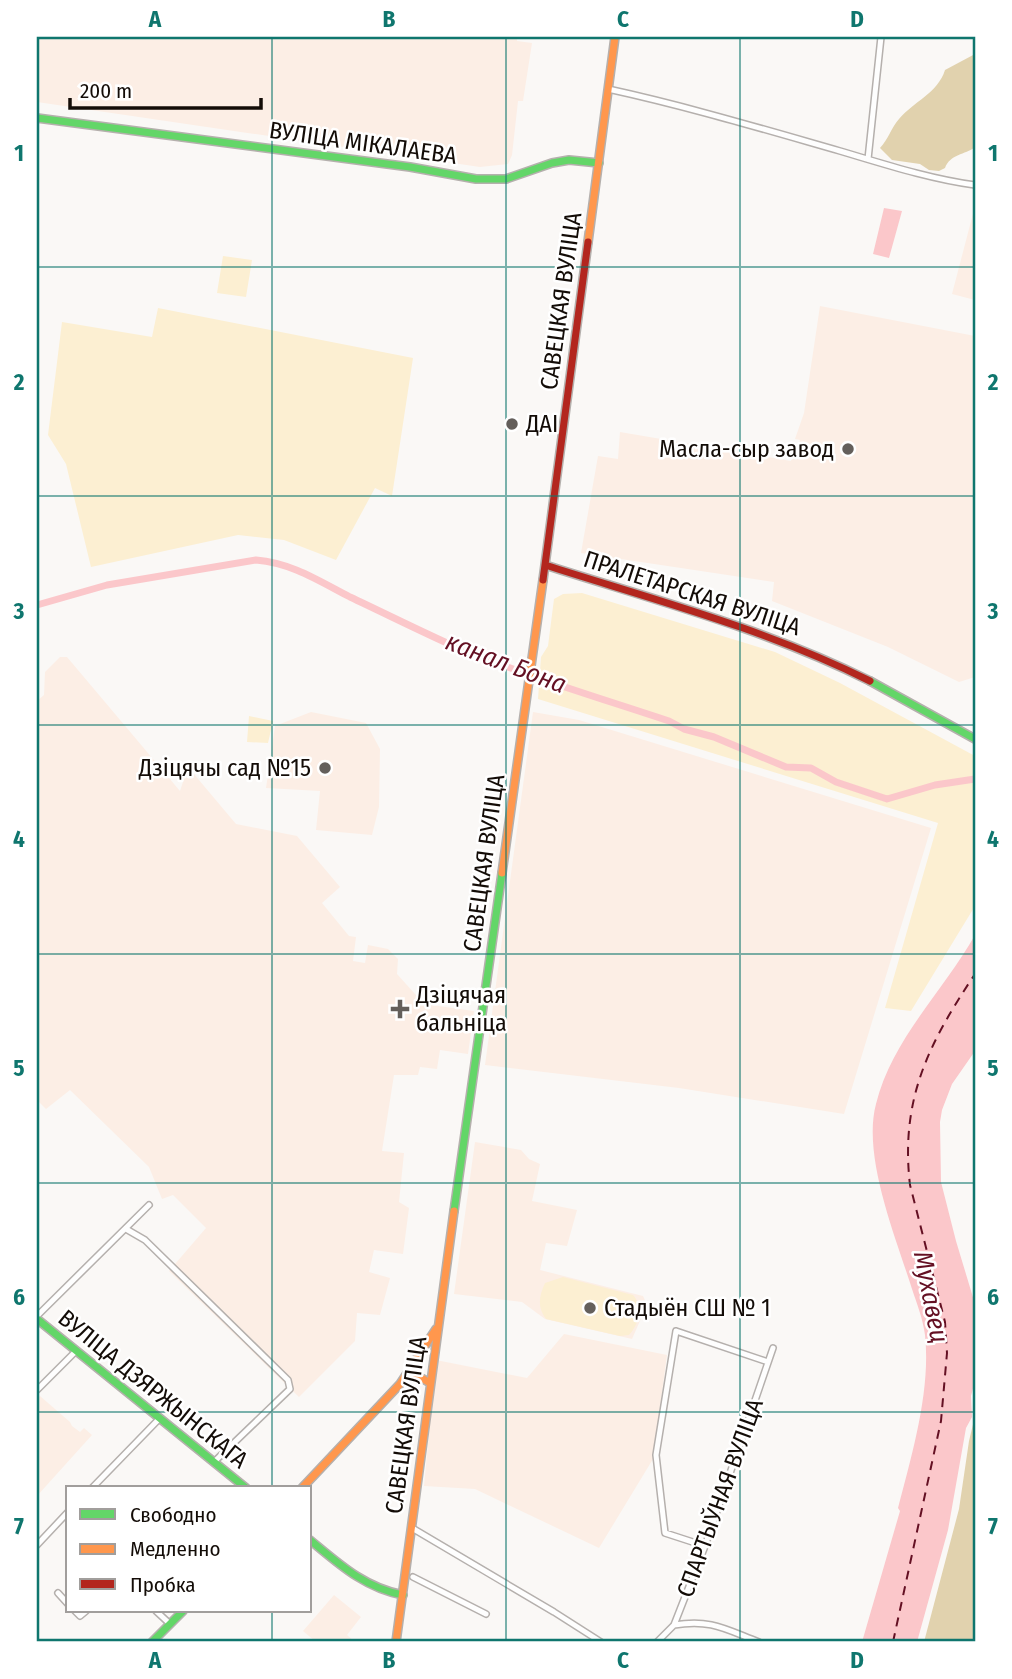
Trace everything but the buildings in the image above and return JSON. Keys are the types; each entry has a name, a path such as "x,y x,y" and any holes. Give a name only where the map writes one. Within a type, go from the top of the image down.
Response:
{"main road":[{"name":"САВЕЦКАЯ ВУЛІЦА","path":"396,1642 615,37"},
{"name":"ВУЛІЦА МІКАЛАЕВА","path":"37,118 410,167 476,179 506,179 569,160 599,163"},
{"name":"ПРАЛЕТАРСКАЯ ВУЛІЦА","path":"545,565 716,616 777,639 847,670 975,739"},
{"name":"ВУЛІЦА ДЗЯРЖЫНСКАГА","path":"37,1317 244,1486"},
{"path":"304,1486 407,1376 438,1326"},
{"path":"407,1376 418,1376 430,1383"},
{"path":"312,1542 354,1576 386,1592 402,1595"},
{"path":"152,1642 182,1612"}],"street":[{"path":"868,159 881,37"},
{"path":"608,89 667,102 868,159 975,185"},
{"path":"37,1317 149,1205"},
{"path":"126,1229 145,1240 288,1380 290,1388 214,1462"},
{"path":"705,1546 665,1533 656,1455 676,1331 768,1362"},
{"name":"СПАРТЫЎНАЯ ВУЛІЦА","path":"657,1642 674,1625 705,1546 773,1348"},
{"path":"37,1390 76,1351"},
{"path":"94,1486 159,1419"},
{"path":"37,1545 66,1515"},
{"path":"412,1528 601,1642"},
{"path":"413,1577 486,1614"},
{"path":"58,1593 66,1602"},
{"path":"157,1612 170,1624"},
{"path":"674,1625 708,1623 759,1642"}],"shaded area":[{"path":"37,37 517,37 517,41 532,43 523,101 518,101 512,155 508,164 480,167 37,102"},
{"path":"975,54 975,147 954,157 939,171 929,170 920,164 892,160 880,148 896,123 937,85 945,70"},
{"path":"975,206 975,300 952,294"},
{"path":"223,256 252,260 246,297 217,293"},
{"path":"820,306 975,336 975,677 959,682 888,647 772,601 774,582 581,553 598,456 618,459 620,432 791,461 794,447 798,448 800,440 795,439 804,413"},
{"path":"158,308 413,358 392,496 375,488 336,560 284,540 238,535 91,567 66,464 48,435 62,322 152,337"},
{"path":"582,593 775,652 840,683 975,756 975,906 911,1011 885,1008 938,823 538,699 541,657 548,646 554,599 563,594"},
{"path":"60,657 67,657 180,791 188,767 236,824 297,836 340,887 322,903 349,936 356,937 353,961 365,963 368,945 388,949 398,959 397,974 424,1004 474,1011 468,1054 440,1050 437,1069 420,1067 418,1075 394,1075 382,1151 404,1153 399,1202 409,1208 403,1254 374,1250 369,1272 390,1278 380,1315 357,1313 355,1341 299,1397 169,1271 206,1228 173,1195 162,1199 149,1167 70,1090 46,1109 37,1100 37,701 44,695 45,672"},
{"name":"Дзіцячы сад №15","path":"311,712 366,723 380,749 379,807 372,835 316,830 320,791 266,788 275,726"},
{"path":"533,712 579,720 931,828 844,1114 679,1088 485,1065"},
{"path":"249,716 273,721 268,743 247,742"},
{"path":"475,1142 521,1150 529,1159 540,1164 532,1201 577,1210 567,1246 546,1243 540,1270 643,1296 647,1305 632,1339 545,1319 522,1302 454,1294"},
{"name":"Стадыён СШ № 1","path":"563,1277 633,1295 639,1315 629,1335 620,1336 546,1319 540,1306 545,1283"},
{"path":"564,1334 667,1355 653,1459 599,1548 475,1489 424,1486 436,1360 527,1378"},
{"path":"40,1396 80,1432 84,1428 92,1435 37,1496 37,1399"},
{"path":"975,1416 975,1642 924,1642 959,1509"},
{"path":"334,1595 361,1617 347,1635 355,1642 316,1642 303,1631"}],"water":[{"path":"884,208 902,211 889,258 873,254"},
{"name":"Мухавец","path":"975,935 975,1051 952,1084 940,1122 941,1182 975,1304 972,1417 966,1428 948,1530 917,1642 862,1642 900,1511 898,1508 923,1400 926,1356 921,1317 877,1172 873,1148 876,1104 884,1080 906,1037"}],"waterway":[{"name":"канал Бона","path":"37,605 107,585 256,560 269,562 305,574 435,637 502,665 714,737 786,767 811,768 836,782 887,799 935,785 975,779"}],"ferry route":[{"path":"893,1642 941,1421 947,1353 945,1322 910,1185 909,1125 914,1099 932,1048 975,974"}],"traffic: fast":[{"path":"37,118 410,167 476,179 506,179 569,160 599,163"},
{"path":"870,681 975,739"},
{"path":"454,1211 502,873"},
{"path":"37,1319 244,1486"},
{"path":"312,1542 365,1581 403,1595"},
{"path":"152,1642 182,1612"}],"traffic: slow":[{"path":"588,242 615,37"},
{"path":"502,873 543,580"},
{"path":"396,1642 454,1211"},
{"path":"304,1486 400,1384 436,1329"},
{"path":"407,1376 418,1376 430,1383"}],"traffic: jam":[{"path":"543,580 588,242"},
{"path":"545,565 750,631 870,681"}],"place":[{"name":"ДАІ","path":"512,424"},
{"name":"Масла-сыр завод","path":"848,449"},
{"name":"Дзіцячы сад №15","path":"325,768"},
{"name":"Дзіцячая бальніца","path":"400,1009"},
{"name":"Стадыён СШ № 1","path":"590,1308"}]}
